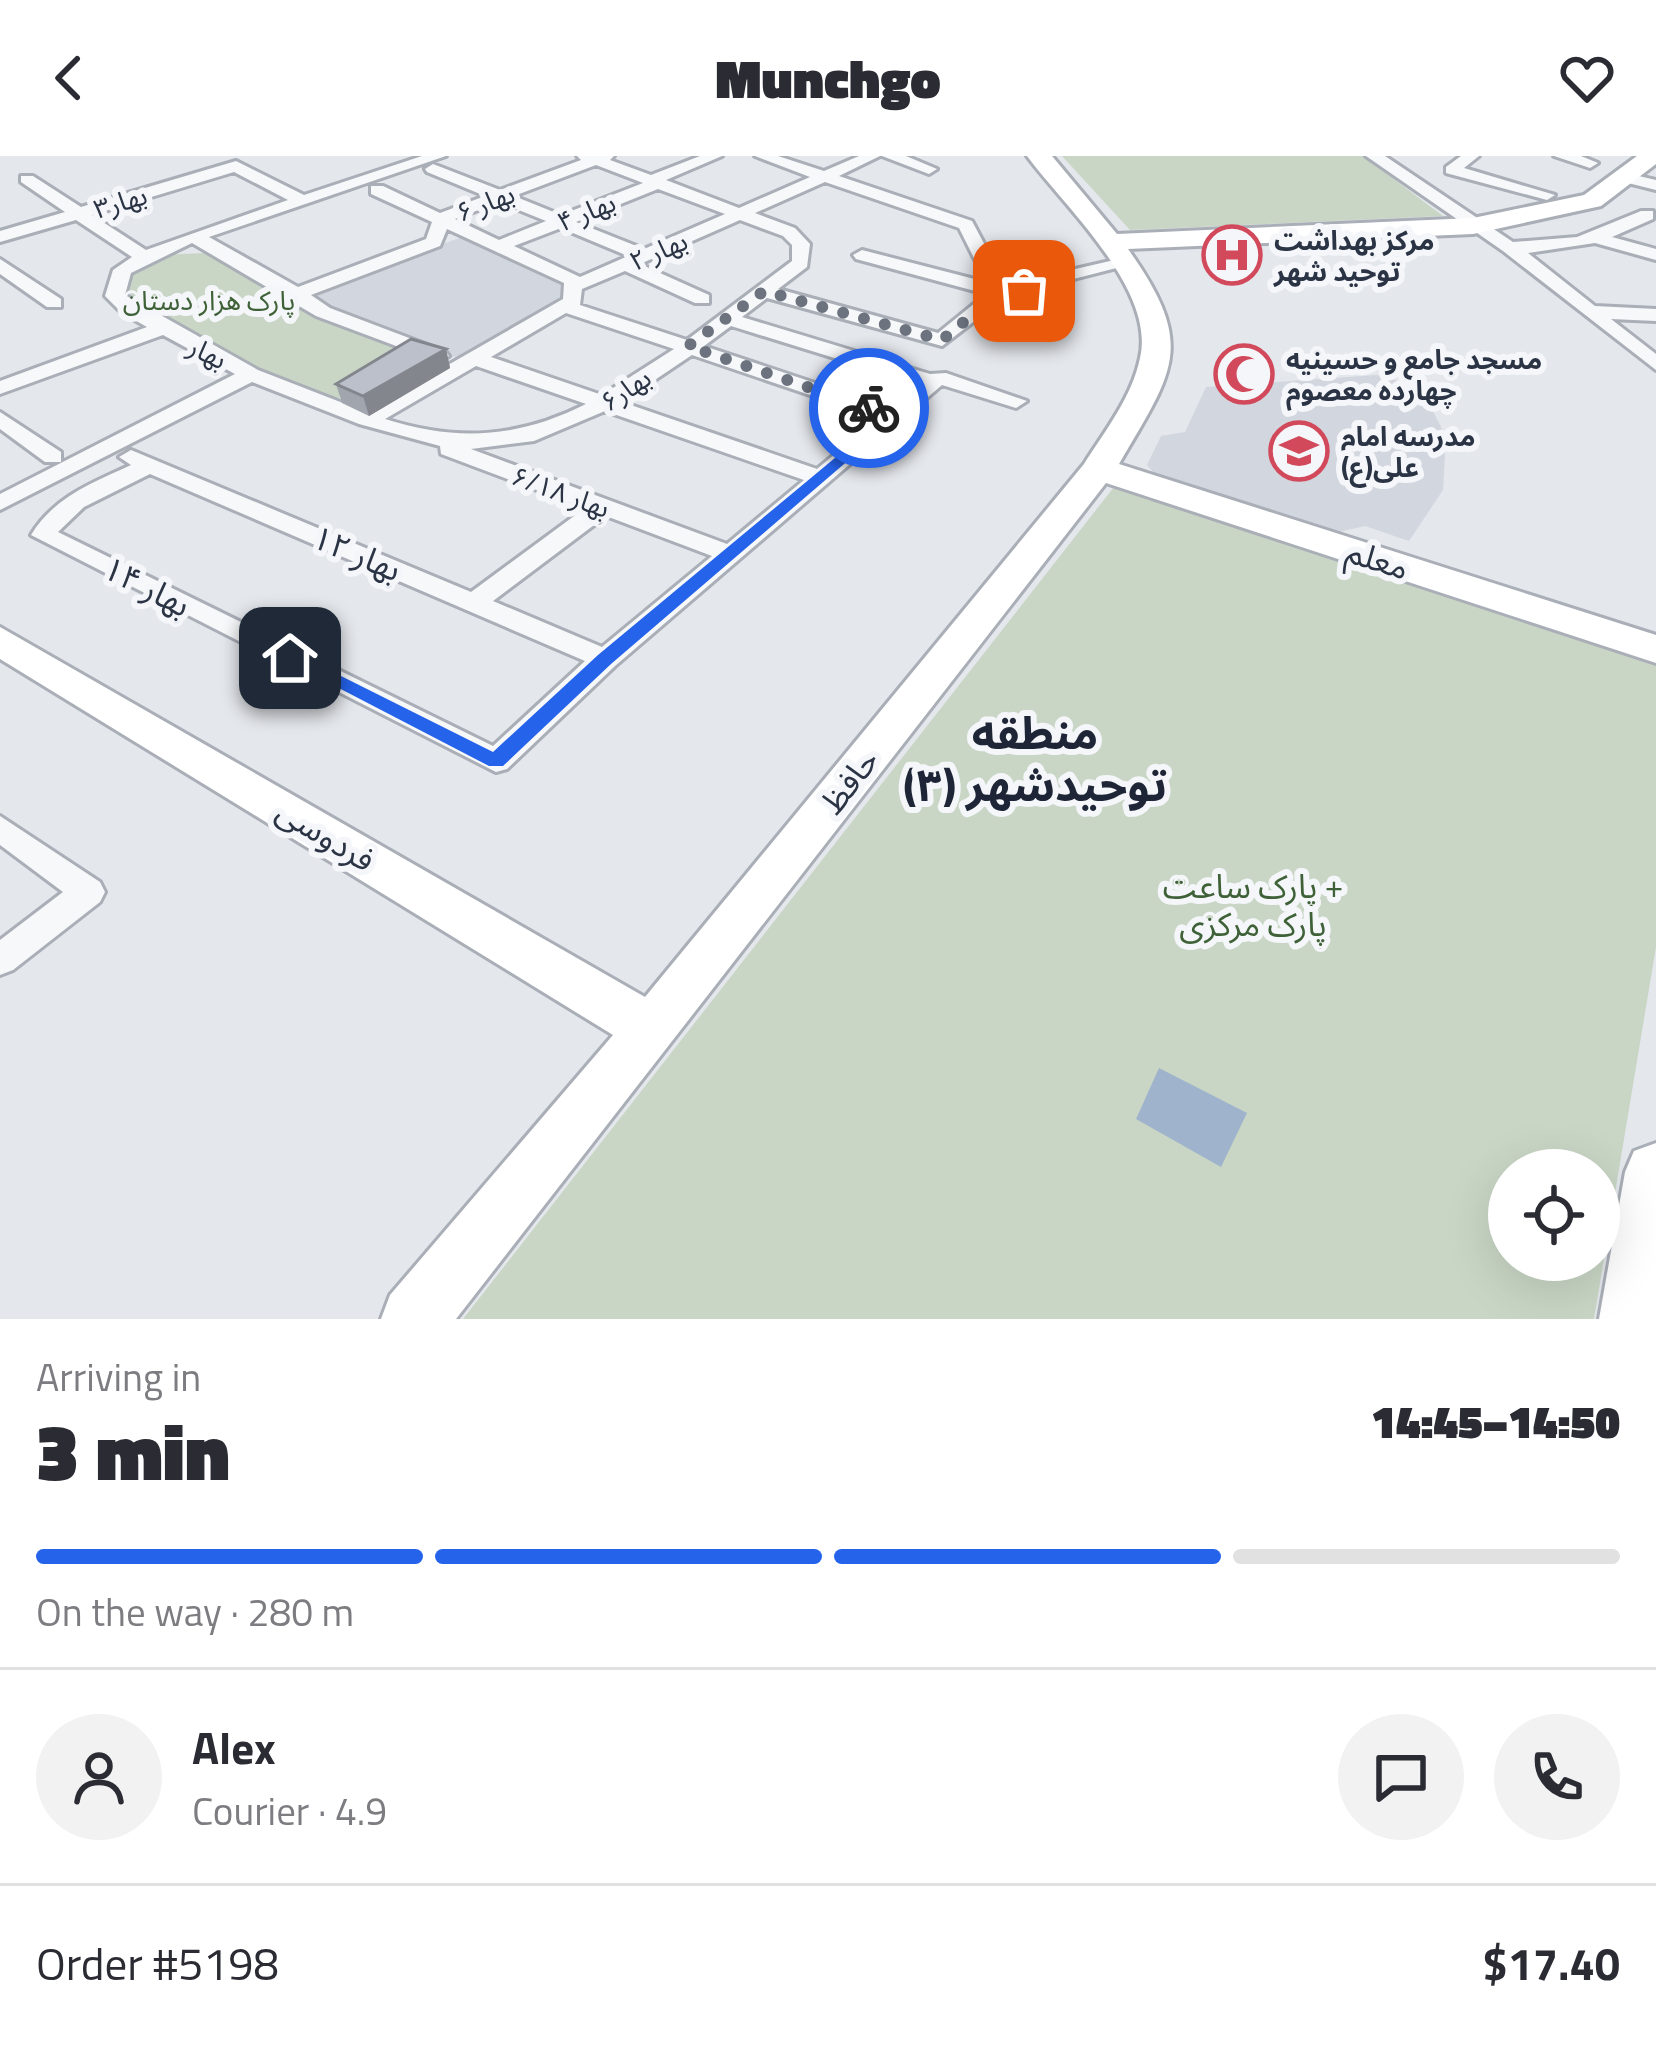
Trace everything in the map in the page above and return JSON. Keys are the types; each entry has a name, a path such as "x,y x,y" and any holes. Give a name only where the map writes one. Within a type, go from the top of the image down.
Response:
{"main road":[{"name":"حافظ","path":"413,1319 652,1030 1099,469 1137,403 1158,341 1154,315 1114,253 1040,156"},
{"path":"1114,253 1473,226 1575,206 1626,178 1652,156"},
{"name":"معلم","path":"1099,469 1656,649"},
{"name":"فردوسی","path":"0,640 652,1030"},
{"path":"1632,1319 1656,1172"}],"street":[{"name":"بهار ۴","path":"507,243 714,156"},
{"path":"763,156 966,225 1000,292"},
{"name":"بهار ۲","path":"381,424 569,296 625,264 872,156"},
{"path":"890,156 929,169"},
{"path":"1374,156 1509,247 1656,364"},
{"path":"1388,156 1547,195"},
{"path":"1435,166 1471,156"},
{"path":"1562,156 1590,163"},
{"name":"بهار۶","path":"251,374 381,424 486,443 541,435 608,400 801,263 801,244 789,232 596,157"},
{"name":"بهار ۶","path":"442,218 596,157"},
{"path":"27,179 142,256 431,160 499,196 645,256"},
{"name":"بهار۳","path":"0,237 236,166 303,201"},
{"path":"1626,178 1656,185"},
{"path":"377,190 507,243 572,280 569,296 688,346 893,416"},
{"path":"1509,247 1539,250 1600,239 1653,213"},
{"path":"296,294 434,242 442,218"},
{"path":"195,237 323,312 469,362 608,400 821,478"},
{"path":"1600,239 1656,255"},
{"path":"862,255 1000,292 1024,291 1114,253"},
{"name":"بهار","path":"142,256 122,270 115,296 160,329 251,374"},
{"path":"625,264 701,299"},
{"path":"0,266 54,303"},
{"path":"764,291 942,340 1000,292"},
{"path":"1594,312 1656,315"},
{"path":"725,318 933,382"},
{"path":"0,388 160,329"},
{"name":"بهار","path":"0,503 251,374"},
{"path":"605,659 939,377 1016,401"},
{"path":"0,419 53,457"},
{"name":"بهار ۶/۱۸","path":"381,424 730,554"},
{"name":"بهار ۱۲","path":"109,447 605,659"},
{"name":"بهار ۱۴","path":"150,464 67,508 50,521 44,535 496,761 605,659"},
{"path":"474,603 602,507"},
{"path":"0,828 88,892 0,960"}],"shaded area":[{"path":"462,237 566,287 567,300 471,356 449,357 317,304 319,289"},
{"name":"مدرسه امام علی(ع)","path":"1377,375 1421,387 1446,437 1443,490 1409,541 1365,526 1339,532 1154,473 1147,465 1161,436 1185,432 1206,387"}],"green space":[{"path":"1062,156 1363,156 1443,216 1130,230"},
{"name":"پارک هزار دستان","path":"206,253 304,307 418,352 337,399 255,367 139,305 127,289 128,274 160,255"},
{"name":"پارک ساعت + پارک مرکزی","path":"1121,478 1656,647 1656,947 1620,1163 1620,1149 1488,1149 1488,1281 1600,1281 1594,1319 463,1319"}],"water":[{"path":"1159,1068 1247,1113 1221,1167 1136,1119"}],"building":[{"path":"411,339 446,349 363,396 336,384"}],"way so far":[{"path":"869,408 688,346 764,291 942,340 1000,292 1024,291"}],"place":[{"name":"مرکز بهداشت توحید شهر","path":"1232,255"},
{"name":"مسجد جامع و حسینیه چهارده معصوم","path":"1244,374"},
{"name":"مدرسه امام علی(ع)","path":"1299,451"}],"district":[{"name":"منطقه توحیدشهر (۳)","path":"1035,758"}],"route":[{"path":"290,658 496,761 605,659 893,416 869,408"}]}
